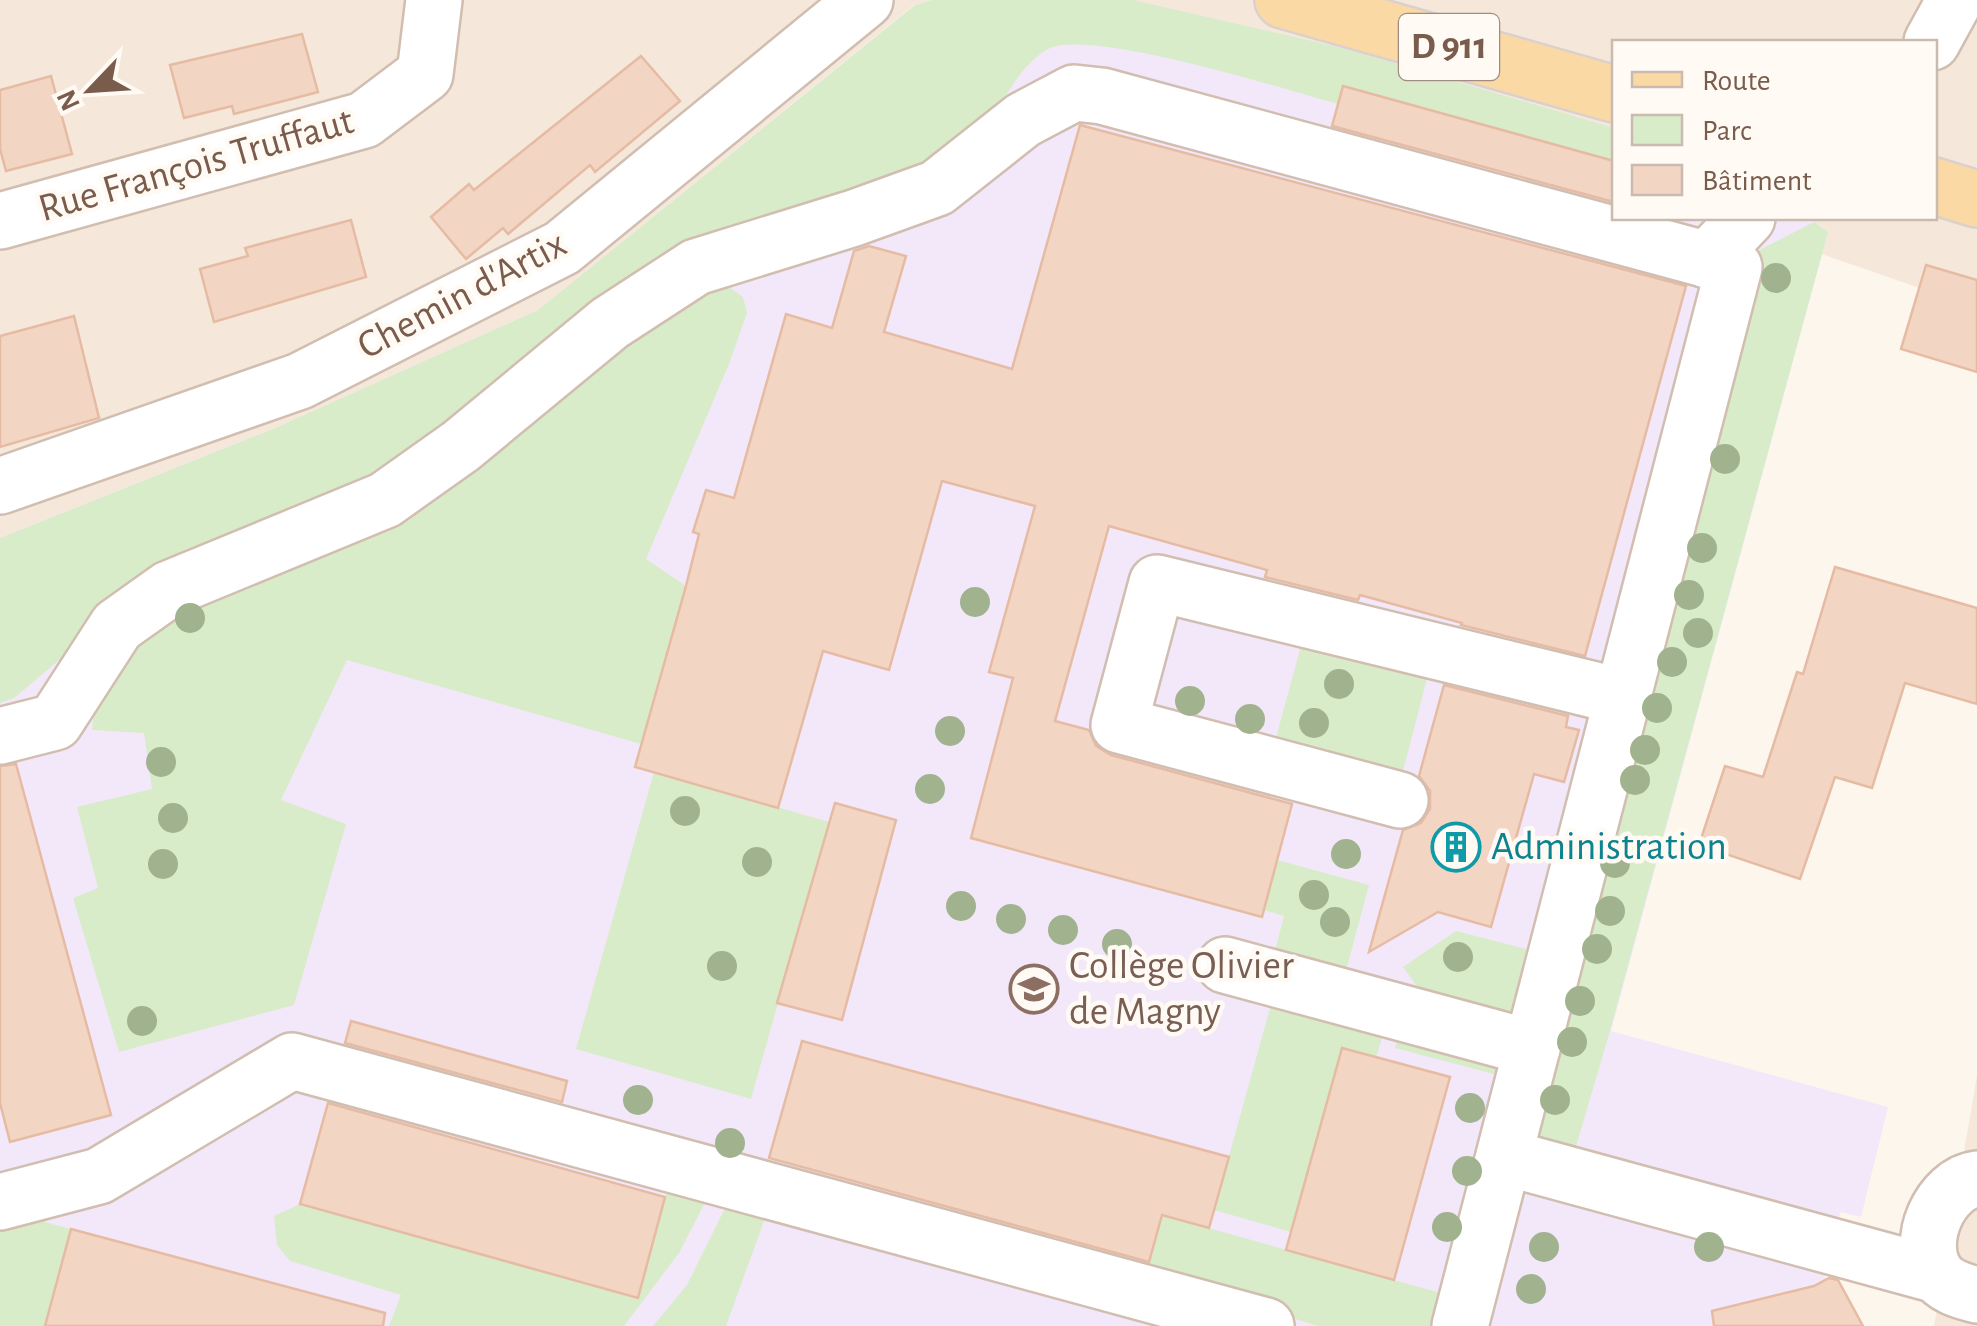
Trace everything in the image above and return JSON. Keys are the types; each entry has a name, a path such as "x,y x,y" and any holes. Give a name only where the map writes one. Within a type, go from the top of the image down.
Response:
{"main road":[{"name":"D 911","path":"1283,0 1612,93"},
{"path":"1937,187 1977,200"}],"street":[{"name":"Rue François Truffaut","path":"0,221 364,120 425,74 434,0"},
{"name":"Chemin d'Artix","path":"0,486 300,380 562,248 865,0"},
{"path":"1933,40 1954,0"},
{"path":"0,736 54,722 117,626 169,589 385,500 460,446 610,324 696,267 938,188 1023,120 1074,93 1120,101 1734,267 1460,1326"},
{"path":"1707,260 1745,220"},
{"path":"1400,800 1119,725 1157,582 1623,697"},
{"path":"1225,965 1532,1048"},
{"path":"0,1202 100,1176 292,1061 1266,1326"},
{"path":"1504,1158 1954,1296"},
{"path":"1954,1296 1928,1253 1933,1223 1945,1196 1965,1181 1977,1179"}],"shaded area":[{"path":"0,0 932,0 914,5 538,310 275,428 0,538"},
{"path":"932,0 1133,0 1347,49 1612,127 1612,220 1811,220 1828,232 1611,1031 1888,1107 1861,1217 1841,1212 1822,1271 1826,1279 1835,1275 1846,1296 1848,1326 0,1326 0,538 275,428 538,310 915,5"},
{"path":"1095,0 1977,0 1977,308 1724,220 1937,220 1937,40 1612,40 1612,180"},
{"path":"1977,1076 1977,1326 1934,1326"}],"green space":[{"path":"932,0 1133,0 1347,49 1612,127 1612,160 1344,86 1338,104 1144,53 1070,44 1048,49 1027,66 978,131 948,153 841,196 382,487 153,581 14,698 0,703 0,538 275,428 538,310 915,5"},
{"path":"1814,222 1828,232 1574,1153 1523,1136 1744,258"},
{"path":"723,283 743,297 747,313 646,559 686,586 641,744 347,660 281,800 346,824 294,1005 119,1052 73,898 98,888 77,807 152,789 144,733 92,730 97,675 133,626 630,326"},
{"path":"1302,642 1428,675 1398,790 1271,756"},
{"path":"654,772 829,822 751,1099 576,1049"},
{"path":"1277,860 1369,885 1344,978 1273,958 1284,916 1264,910"},
{"path":"1456,931 1542,953 1519,1026 1431,1006 1403,967"},
{"path":"1272,1001 1384,1032 1376,1057 1291,1232 1214,1210"},
{"path":"1398,1034 1508,1064 1505,1077 1395,1048"},
{"path":"669,1184 711,1191 679,1253 624,1326 389,1326 401,1295 290,1261 277,1245 274,1216 300,1204 638,1297"},
{"path":"728,1202 768,1210 726,1326 653,1326 687,1285"},
{"path":"1162,1215 1444,1294 1438,1326 1318,1326 1146,1272"},
{"path":"26,1217 71,1229 45,1326 0,1326 0,1219"}],"building":[{"path":"302,34 318,92 234,114 232,106 184,118 170,65"},
{"path":"641,56 680,101 595,172 590,165 508,234 503,228 466,259 431,217 469,184 474,190"},
{"path":"51,76 72,154 6,171 0,149 0,90"},
{"path":"1343,86 1612,160 1612,201 1332,126"},
{"path":"1080,125 1686,286 1585,656 1360,595 1358,600 1265,577 1267,570 1109,526 1055,721 1089,730 1096,746 1111,755 1292,804 1262,917 971,838 1013,678 989,672 1035,506 942,481 889,670 823,651 778,808 635,767 686,586 699,534 693,532 706,490 734,498 786,314 832,328 854,251 869,246 906,256 884,332 1012,369"},
{"path":"351,220 366,277 214,322 200,269 248,256 245,248"},
{"path":"1926,265 1977,280 1977,372 1901,349"},
{"path":"74,316 99,418 0,447 0,336"},
{"path":"1835,567 1977,608 1977,704 1905,683 1872,788 1835,777 1800,879 1699,845 1725,766 1763,777 1797,672 1803,674"},
{"name":"Administration","path":"1444,685 1568,716 1566,727 1579,730 1564,782 1534,774 1491,927 1438,912 1369,952 1403,830 1421,823 1430,809 1430,791 1419,776"},
{"path":"16,764 111,1115 10,1142 0,1103 0,766"},
{"path":"835,803 896,820 842,1020 777,1003"},
{"path":"351,1021 567,1081 562,1102 345,1043"},
{"path":"802,1041 1229,1157 1209,1228 1162,1215 1149,1262 769,1158"},
{"path":"1342,1048 1450,1077 1394,1280 1286,1250"},
{"path":"328,1103 665,1197 638,1298 300,1204"},
{"path":"71,1229 385,1313 383,1326 45,1326"},
{"path":"1829,1278 1838,1280 1863,1326 1714,1326 1712,1311 1814,1286"}],"place":[{"name":"Administration","path":"1456,847"},
{"name":"Collège Olivier de Magny","path":"1034,989"}]}
